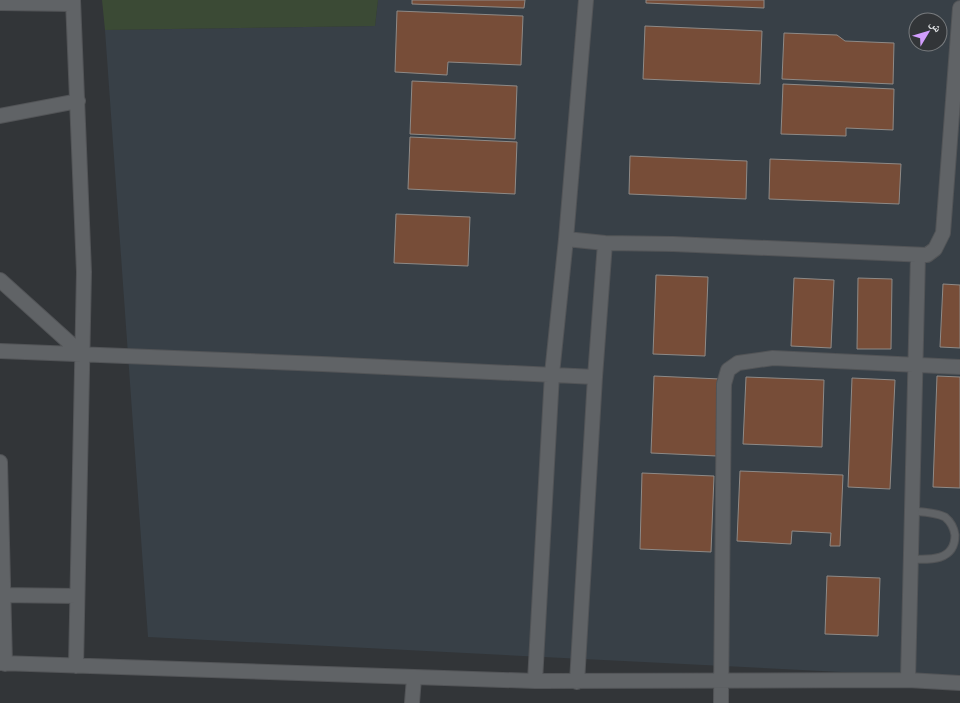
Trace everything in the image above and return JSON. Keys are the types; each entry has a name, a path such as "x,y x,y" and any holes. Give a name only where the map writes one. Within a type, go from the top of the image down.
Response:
{"street":[{"path":"535,681 552,374 566,239 586,0"},
{"path":"0,3 73,2 84,272 76,666"},
{"path":"566,239 604,243 735,246 927,255 935,249 943,233 960,8"},
{"path":"0,116 78,101"},
{"path":"577,682 604,243"},
{"path":"908,680 918,255"},
{"path":"0,280 82,354"},
{"path":"0,351 595,377"},
{"path":"721,703 724,384 728,370 738,363 773,358 960,367"},
{"path":"0,462 2,664 577,682 908,680 960,684"},
{"path":"2,595 77,596"},
{"path":"412,703 414,678"}],"lane":[{"path":"911,559 936,558 948,554 953,548 955,542 954,529 944,517 934,513 912,511"}],"shaded area":[{"path":"378,0 960,0 960,678 148,637 105,30 375,26"}],"green space":[{"path":"102,0 378,0 375,26 105,30"}],"building":[{"path":"412,0 525,0 524,8 412,4"},
{"path":"646,0 764,0 764,8 646,3"},
{"path":"397,11 523,16 521,65 448,62 447,75 395,72"},
{"path":"645,26 762,31 760,84 643,79"},
{"path":"784,33 837,35 845,41 894,43 893,84 782,79"},
{"path":"412,81 517,86 515,139 410,134"},
{"path":"783,84 894,89 893,130 846,128 846,136 781,134"},
{"path":"410,137 517,142 515,194 408,189"},
{"path":"630,156 747,161 746,199 629,194"},
{"path":"770,159 901,164 899,204 769,199"},
{"path":"396,214 470,217 468,266 394,263"},
{"path":"656,275 708,277 705,356 653,354"},
{"path":"794,278 834,280 831,348 791,346"},
{"path":"858,278 892,279 891,349 857,349"},
{"path":"943,284 960,285 960,348 940,347"},
{"path":"654,376 720,379 717,456 651,453"},
{"path":"937,376 960,377 960,488 933,487"},
{"path":"746,377 824,380 822,447 743,444"},
{"path":"852,378 895,380 890,489 848,487"},
{"path":"740,471 843,475 840,546 830,546 831,533 792,531 791,544 737,541"},
{"path":"642,473 714,476 711,552 640,549"},
{"path":"827,576 880,578 878,636 825,634"}]}
